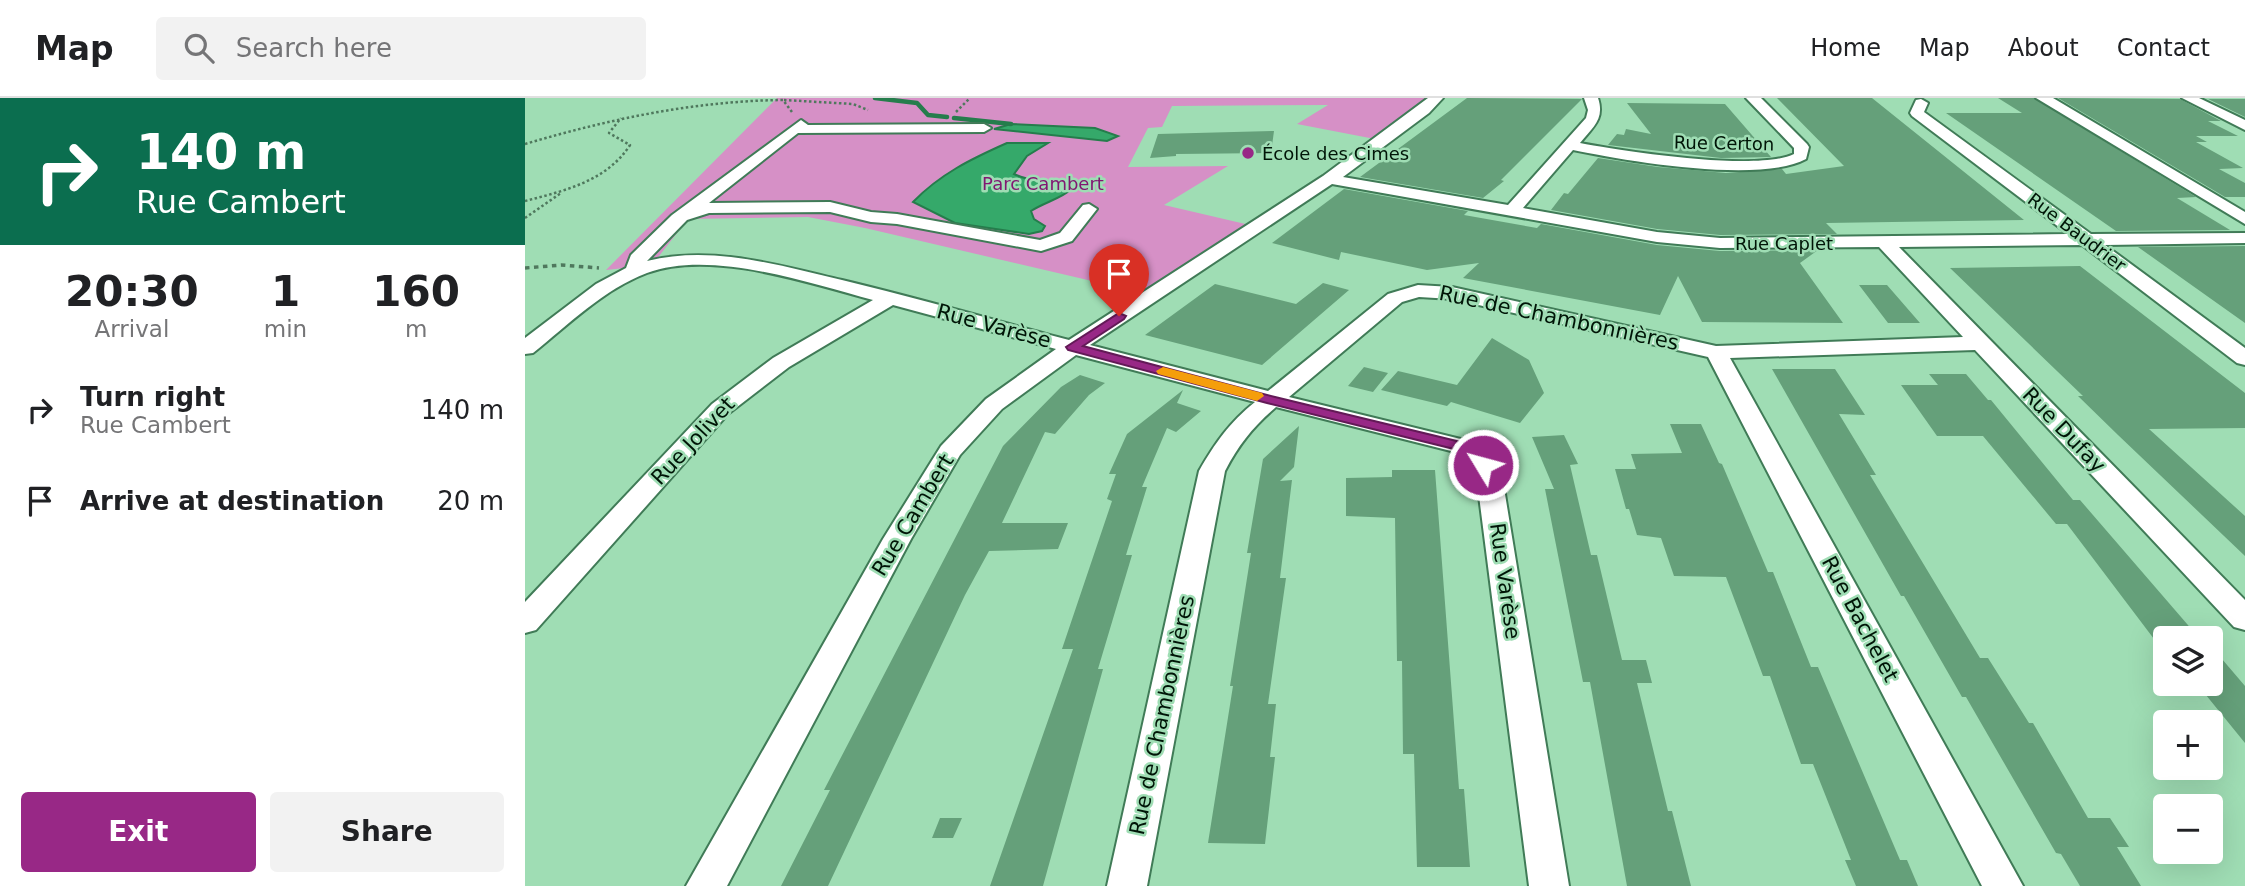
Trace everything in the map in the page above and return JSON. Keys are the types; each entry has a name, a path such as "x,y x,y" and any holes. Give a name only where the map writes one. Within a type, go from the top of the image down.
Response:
{"street":[{"name":"Rue Cambert","path":"706,886 897,539 950,451 994,404 1073,347 1329,179 1436,98"},
{"path":"1511,212 1593,119 1595,110 1591,98"},
{"name":"Rue Certon","path":"1568,145 1615,155 1701,165 1780,164 1801,156 1802,147 1753,98"},
{"path":"2043,98 2245,219"},
{"path":"2189,98 2245,126"},
{"name":"Rue Baudrier","path":"1921,103 1917,113 2245,358"},
{"path":"525,348 611,284 644,268 638,258 683,216 798,126 984,128"},
{"name":"Rue Caplet","path":"1329,179 1657,237 1720,243 2245,238"},
{"path":"683,216 708,208 830,206 871,217 897,219 1041,246 1066,237 1089,209"},
{"name":"Rue Dufay","path":"1882,242 2245,619"},
{"name":"Rue Varèse","path":"644,268 687,261 747,264 891,298 1272,400 1468,448 1483,465 1491,488 1549,886"},
{"name":"Rue de Chambonnières","path":"1127,886 1212,471 1228,441 1243,423 1395,298 1418,291 1452,293 1716,352 1982,343"},
{"name":"Rue Jolivet","path":"525,622 720,409 748,383 780,360 891,298"},
{"name":"Rue Bachelet","path":"1716,352 2003,886"}],"path":[{"path":"525,144 595,122 734,101 783,100 798,126"},
{"path":"525,201 593,180 625,155 630,145 609,134 621,118"},
{"path":"525,218 565,190"},
{"path":"525,268 561,265 644,268"}],"green space":[{"name":"Parc Cambert","path":"777,98 1433,98 1380,140 1297,124 1328,105 1172,106 1162,127 1148,128 1128,167 1228,166 1164,205 1254,226 1152,295 808,217 688,219 652,265 606,270"}],"shaded area":[{"path":"1011,124 1095,128 1118,136 1107,141 994,129"},
{"path":"1007,143 1048,143 1027,156 1014,174 1070,190 1031,211 1034,219 1045,226 1042,231 1029,234 955,223 913,202 934,183 957,168"}],"building":[{"path":"1467,98 1582,99 1501,180 1504,181 1483,198 1360,177"},
{"path":"1777,98 1872,98 2024,220 1826,223 1837,234 1720,235 1657,229 1551,210 1598,158 1726,173 1782,169 1786,174 1844,166"},
{"path":"1998,98 2034,98 2196,197 2177,198 2230,230 2116,231 1946,113 2022,113"},
{"path":"2058,98 2180,99 2221,121 2208,121 2238,136 2196,136 2207,142 2196,142 2243,168 2219,169 2245,183 2245,197 2225,197"},
{"path":"2208,99 2245,99 2245,117"},
{"path":"1627,103 1725,104 1771,157 1721,158 1608,145 1617,134 1624,135 1626,129 1651,134"},
{"name":"École des Cimes","path":"1274,131 1271,153 1176,154 1150,158 1158,134"},
{"path":"1344,189 1468,211 1464,215 1537,228 1541,224 1657,245 1720,251 1818,250 1800,263 1843,323 1702,322 1678,276 1660,315 1463,278 1479,263 1427,270 1341,252 1339,260 1272,243"},
{"path":"2245,246 2245,323 2138,247"},
{"path":"2080,266 2245,393 2245,428 2149,429 2245,516 2245,556 2078,396 2083,396 1950,268"},
{"path":"1323,283 1349,290 1262,365 1145,335 1215,284 1296,304"},
{"path":"1859,285 1887,285 1920,323 1888,323"},
{"path":"1492,338 1529,360 1544,393 1520,423 1451,402 1447,406 1381,390 1398,371 1457,385"},
{"path":"1364,367 1388,373 1373,392 1348,386"},
{"path":"1772,369 1835,369 1865,415 1839,414 1876,475 1870,475 1980,658 1988,658 2029,723 2033,723 2088,818 2110,818 2129,847 2117,847 2141,886 2080,886 2061,854 2056,853 1966,697 1962,697 1904,596 1901,596"},
{"path":"1929,374 1966,374 1988,400 1991,400 2073,500 2080,500 2189,626 2153,626 2153,638 2067,524 2056,524 1983,436 1937,436 1901,385 1938,385"},
{"path":"1080,375 1105,383 1089,395 1055,434 1045,432 1002,523 1068,523 1058,549 989,551 965,595 828,886 781,886 830,790 824,790 1003,446 1061,387"},
{"path":"1183,390 1177,403 1201,411 1176,432 1167,428 1142,487 1147,487 1126,555 1132,555 1098,669 1103,669 1043,886 990,886 1073,649 1062,649 1112,501 1107,499 1116,474 1109,474 1127,434"},
{"path":"1670,424 1701,424 1719,463 1722,464 1768,572 1773,572 1811,667 1818,667 1900,860 1907,860 1918,886 1856,886 1845,860 1851,860 1813,764 1801,764 1770,676 1763,676 1726,577 1674,576 1661,538 1637,535 1629,509 1626,509 1615,469 1636,469 1631,454 1682,453"},
{"path":"1299,426 1294,467 1280,481 1292,480 1280,578 1286,578 1268,704 1276,704 1270,757 1275,757 1265,844 1208,843 1251,553 1247,553 1263,459"},
{"path":"1564,435 1578,464 1570,465 1591,555 1597,555 1622,660 1646,660 1652,683 1637,683 1668,811 1672,811 1691,886 1627,886 1590,682 1583,682 1545,489 1554,489 1532,437"},
{"path":"1392,470 1435,470 1459,789 1464,789 1470,867 1417,867 1414,754 1403,754 1402,661 1397,661 1395,518 1346,516 1346,478 1392,477"},
{"path":"2223,660 2245,686 2245,743 2223,716 2223,710 2218,710 2207,696 2223,696"},
{"path":"940,818 962,818 953,838 932,838"}],"waterway":[{"path":"875,98 917,103 928,115 947,117"},
{"path":"954,118 1011,124"}],"slow traffic":[{"path":"1163,371 1257,396"}],"place":[{"name":"École des Cimes","path":"1248,153"}],"route":[{"path":"1119,316 1073,347 1468,448 1483,465"}]}
